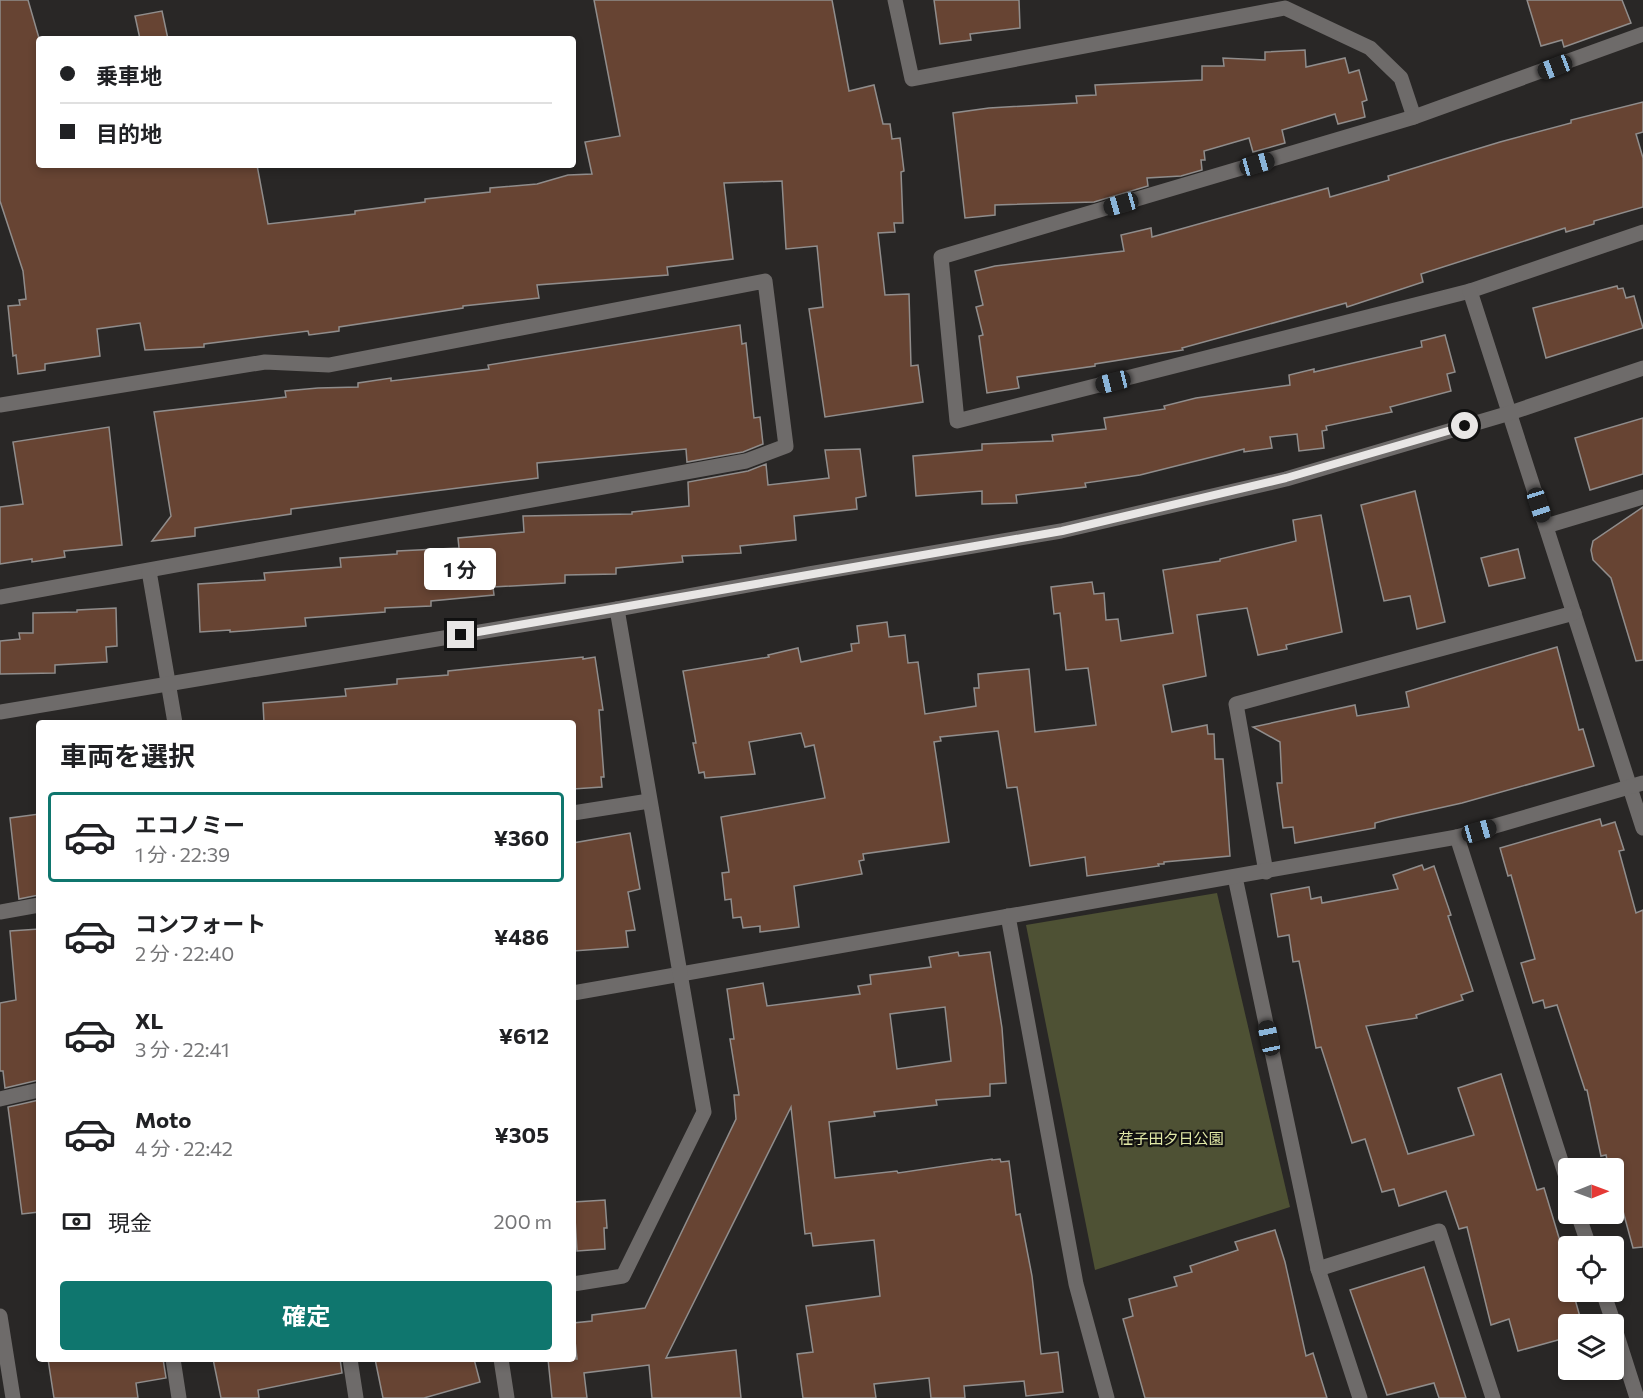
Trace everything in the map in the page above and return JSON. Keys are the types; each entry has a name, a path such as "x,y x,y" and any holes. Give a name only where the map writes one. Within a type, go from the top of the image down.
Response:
{"street":[{"path":"895,0 912,79 1285,8 1370,48 1401,78 1414,117"},
{"path":"1643,34 1414,117 941,257 957,421 1470,291 1643,232"},
{"path":"0,405 265,362 329,365 765,281 786,446 746,461 0,597"},
{"path":"1470,291 1574,614 1636,785 1643,828"},
{"path":"0,712 617,609 1062,531 1286,478 1510,413 1643,368"},
{"path":"1546,526 1643,497"},
{"path":"149,571 175,720"},
{"path":"576,1284 623,1276 704,1112 617,609"},
{"path":"1266,872 1236,704 1574,614"},
{"path":"576,992 1457,837 1636,785"},
{"path":"576,813 649,801"},
{"path":"1457,837 1560,1158"},
{"path":"1235,877 1318,1269 1360,1398"},
{"path":"0,912 36,906"},
{"path":"1008,916 1076,1284 1107,1398"},
{"path":"0,1099 36,1091"},
{"path":"1318,1269 1439,1231 1493,1398"},
{"path":"0,1316 13,1398"},
{"path":"1624,1357 1637,1398"},
{"path":"173,1362 179,1398"},
{"path":"351,1362 357,1398"},
{"path":"501,1362 507,1398"}],"green space":[{"name":"荏子田夕日公園","path":"1217,893 1290,1207 1095,1270 1026,925"}],"building":[{"path":"0,0 28,0 38,36 36,36 36,168 258,168 268,224 355,214 355,211 425,202 425,199 490,192 490,188 537,184 568,175 592,174 585,142 620,136 594,0 832,0 849,91 874,85 883,124 890,124 892,139 900,138 904,171 901,172 903,223 894,223 895,232 878,233 885,295 909,294 911,366 918,365 923,402 825,417 809,309 823,307 817,246 786,249 782,181 724,183 733,259 667,267 668,275 537,285 539,298 463,306 463,308 339,327 339,331 309,335 308,331 204,344 204,347 145,350 140,323 97,329 100,356 45,364 45,370 18,374 16,355 13,356 8,306 20,305 19,300 26,299 23,271 0,201"},
{"path":"934,0 1019,0 1020,28 970,34 971,40 940,44"},
{"path":"1527,0 1622,0 1631,23 1564,47 1562,40 1541,46"},
{"path":"162,11 167,36 139,36 135,16"},
{"path":"1305,50 1306,67 1345,58 1349,73 1359,70 1367,100 1362,102 1365,117 1338,124 1335,114 1282,130 1285,143 1253,152 1249,138 1204,151 1205,160 1201,160 1202,170 1181,176 1147,178 1148,186 1094,202 995,205 995,215 965,218 953,113 989,108 1077,103 1076,96 1096,95 1095,85 1202,80 1202,66 1224,66 1223,58 1265,60 1265,52"},
{"path":"1643,102 1643,132 1636,134 1643,158 1643,207 1594,221 1594,224 1566,232 1565,228 1421,274 1423,282 1347,307 1346,303 1182,348 1183,350 1017,377 1019,388 987,393 979,336 983,335 976,307 983,305 975,271 995,266 1124,251 1121,235 1151,228 1152,237 1328,188 1330,197 1389,180 1388,176 1571,123 1571,120"},
{"path":"1617,286 1618,289 1623,288 1626,298 1634,296 1643,328 1546,358 1533,308"},
{"path":"740,325 742,344 746,343 754,418 760,417 763,444 743,452 687,462 686,449 537,463 538,478 291,509 291,514 195,528 195,536 152,541 171,516 154,412 286,397 285,391 358,387 358,383 391,378 391,381 489,369 488,365"},
{"path":"1445,335 1455,372 1447,374 1451,391 1390,407 1392,412 1326,426 1327,430 1322,431 1324,448 1299,451 1297,434 1270,437 1272,448 1244,452 1244,449 1140,475 1085,483 1086,487 1016,495 1017,503 982,504 982,491 916,496 913,456 982,450 982,444 1053,441 1052,435 1106,429 1104,418 1165,409 1164,406 1196,398 1290,385 1289,375 1314,369 1314,372 1422,347 1421,341"},
{"path":"1643,418 1643,474 1590,490 1575,438"},
{"path":"109,427 122,545 64,551 65,557 0,564 0,507 23,504 13,442"},
{"path":"860,449 866,496 856,498 857,509 794,516 796,540 740,546 741,553 682,556 683,562 616,568 616,574 565,575 565,583 493,587 494,595 431,601 431,606 385,608 385,612 305,618 306,626 200,632 198,584 265,580 264,573 341,567 340,558 397,554 397,551 459,548 458,538 524,532 523,516 632,514 632,512 689,506 688,482 748,471 766,464 768,485 829,478 825,450"},
{"path":"1415,491 1445,622 1417,629 1410,596 1384,601 1361,505"},
{"path":"1643,507 1643,660 1636,661 1611,578 1593,560 1591,550 1593,541"},
{"path":"1321,515 1342,632 1286,645 1287,649 1258,655 1247,608 1197,615 1206,676 1163,685 1172,732 1207,725 1208,734 1214,734 1215,759 1223,759 1230,856 1164,862 1164,864 1158,864 1159,866 1087,876 1085,857 1030,866 1017,787 1007,788 998,731 940,737 941,741 934,742 949,842 863,854 864,860 859,861 862,874 794,886 799,927 760,932 760,926 743,928 741,917 733,918 731,899 725,900 722,873 729,872 721,817 825,798 814,745 805,747 801,733 749,742 755,774 705,778 704,772 699,773 683,671 769,657 768,655 798,648 801,662 852,651 851,644 859,643 857,626 887,622 889,637 905,635 908,663 918,662 925,714 976,706 974,688 979,688 978,674 1029,669 1035,732 1096,725 1088,668 1066,670 1060,613 1054,614 1051,587 1092,582 1094,594 1104,593 1106,620 1118,619 1121,641 1173,633 1163,570 1220,561 1220,559 1296,541 1293,520"},
{"path":"1518,549 1525,578 1489,586 1481,558"},
{"path":"116,608 117,646 106,647 107,662 55,665 55,673 0,674 0,641 20,639 19,633 33,633 33,613"},
{"path":"1557,647 1579,730 1583,729 1594,766 1462,803 1375,823 1375,828 1295,843 1293,827 1283,828 1277,783 1282,783 1280,742 1253,727 1355,705 1357,716 1409,707 1406,692"},
{"path":"595,657 603,710 599,710 604,777 601,777 602,787 576,789 576,720 264,720 263,703 346,696 345,689 397,684 397,679 448,675 448,671"},
{"path":"36,814 36,896 19,899 10,818"},
{"path":"1600,819 1602,826 1615,822 1624,850 1619,851 1636,913 1643,910 1643,1247 1633,1248 1624,1215 1624,1158 1601,1156 1587,1090 1585,1090 1557,1005 1545,1008 1543,1000 1533,1003 1521,963 1535,959 1511,875 1508,876 1500,848"},
{"path":"630,833 640,889 628,892 635,930 626,931 628,947 576,951 576,842"},
{"path":"1422,865 1424,870 1434,866 1473,991 1461,995 1463,1000 1416,1015 1417,1018 1366,1026 1408,1154 1474,1135 1458,1088 1501,1074 1537,1190 1544,1188 1558,1236 1558,1302 1576,1302 1579,1314 1558,1314 1558,1340 1518,1351 1509,1319 1491,1325 1467,1227 1459,1229 1446,1191 1399,1206 1394,1189 1382,1192 1365,1139 1352,1143 1321,1047 1316,1048 1299,961 1293,962 1289,935 1278,937 1271,894 1309,887 1311,899 1321,897 1322,903 1398,889 1393,875"},
{"path":"36,929 36,1081 5,1088 3,1071 0,1071 0,1003 16,1000 10,931"},
{"path":"958,952 959,956 990,952 1002,1028 1006,1083 990,1084 990,1096 936,1100 937,1105 874,1112 875,1116 829,1122 835,1178 897,1171 898,1173 992,1159 1000,1159 1001,1162 1009,1161 1016,1215 1020,1214 1032,1276 1041,1354 1058,1352 1063,1392 1026,1396 1024,1381 964,1386 965,1398 931,1398 929,1378 874,1384 876,1398 803,1398 797,1354 813,1352 806,1306 880,1296 874,1240 813,1246 811,1233 805,1234 791,1107 666,1358 736,1350 741,1398 652,1398 649,1365 584,1373 587,1398 552,1398 548,1362 576,1362 576,1323 592,1321 592,1315 645,1308 736,1119 734,1095 739,1095 730,1039 734,1039 727,989 763,983 767,1006 860,994 858,986 871,984 870,975 931,967 929,957","holes":["945,1007 951,1061 897,1069 890,1014"]},
{"path":"36,1101 36,1212 22,1214 8,1107"},
{"path":"605,1200 607,1228 604,1228 605,1249 577,1251 576,1202"},
{"path":"1275,1230 1285,1262 1306,1356 1313,1353 1327,1398 1145,1398 1123,1319 1133,1316 1129,1299 1177,1286 1174,1277 1192,1272 1190,1266 1238,1250 1235,1242"},
{"path":"1424,1267 1466,1398 1439,1398 1434,1383 1387,1395 1350,1290"},
{"path":"48,1362 163,1362 166,1378 136,1383 138,1398 54,1398"},
{"path":"214,1362 340,1362 342,1373 258,1390 259,1398 221,1398"},
{"path":"376,1362 475,1362 480,1382 424,1398 383,1398"}],"route":[{"path":"461,635 1062,531 1286,478 1465,426"}]}
